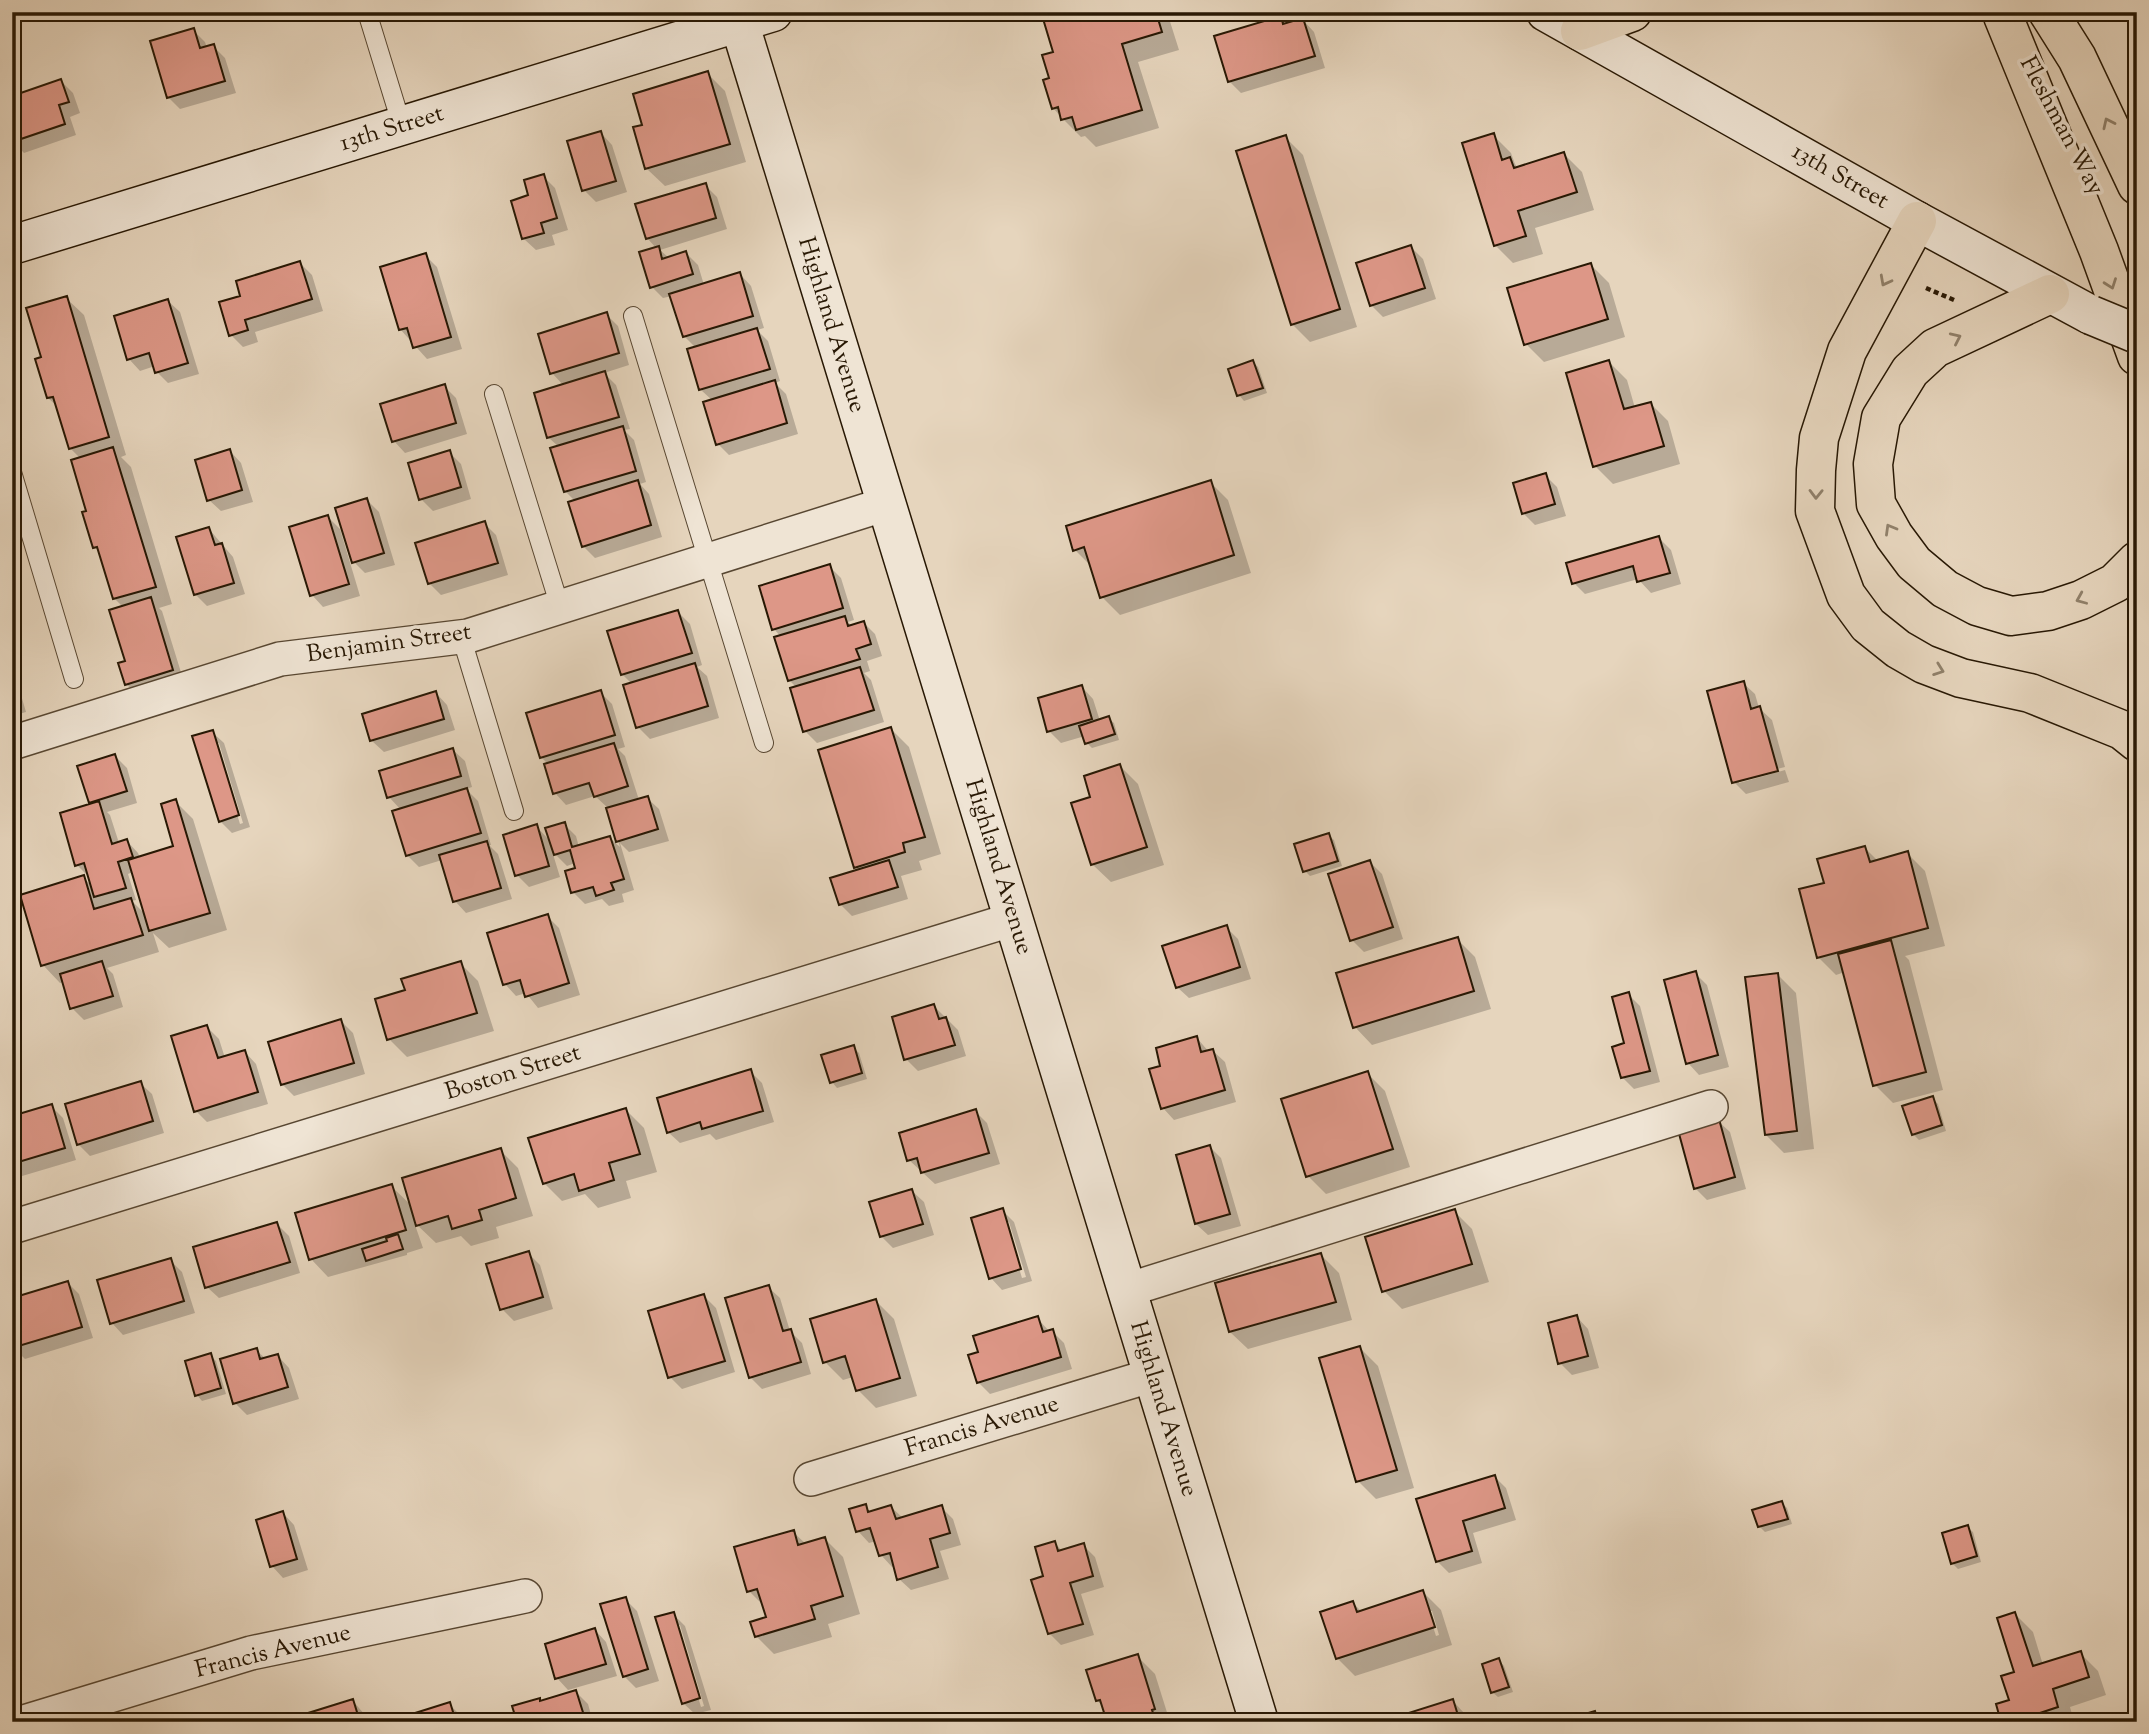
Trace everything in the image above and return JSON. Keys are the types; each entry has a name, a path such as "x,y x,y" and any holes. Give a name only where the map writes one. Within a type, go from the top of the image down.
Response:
{"main road":[{"name":"13th Street","path":"1546,12 2050,294 2137,334"},
{"path":"1580,31 1632,12"},
{"name":"Fleshman Way","path":"2048,12 2077,58 2137,185"},
{"path":"2002,14 2099,251 2137,356"},
{"name":"Fleshman Way","path":"2002,14 2137,278"},
{"name":"13th Street","path":"12,245 749,16"},
{"name":"Highland Avenue","path":"749,16 886,504 1259,1722"},
{"path":"1917,221 1847,351 1819,438 1815,511 1846,595 1868,625 1898,649 1924,664 1961,678 2029,693 2122,730 2137,741"},
{"path":"2050,294 1935,348 1910,370 1881,418 1873,464 1876,504 1894,537 1914,563 1945,589 1977,607 2011,616 2048,611 2081,600 2115,583 2137,561"}],"street":[{"name":"Benjamin Street","path":"12,743 279,659 461,636 886,504"},
{"name":"Boston Street","path":"12,1227 1014,919"},
{"path":"1126,1290 1711,1107"},
{"name":"Francis Avenue","path":"811,1479 1153,1375"},
{"name":"Francis Avenue","path":"24,1722 251,1653 525,1596"}],"lane":[{"path":"367,12 402,126"},
{"path":"633,316 764,743"},
{"path":"495,394 559,607"},
{"path":"12,472 74,679"},
{"path":"461,636 514,811"}],"path":[{"path":"1926,288 1958,301"}],"building":[{"path":"1041,12 1156,12 1162,32 1122,44 1142,110 1076,130 1072,117 1061,120 1058,107 1052,109 1043,80 1049,78 1042,55 1053,52"},
{"path":"1281,16 1283,24 1303,18 1315,56 1228,82 1214,36"},
{"path":"194,28 200,48 214,44 225,81 167,98 150,41"},
{"path":"708,71 730,144 645,169 633,127 642,125 633,94"},
{"path":"61,79 69,102 59,105 65,124 12,142 12,96"},
{"path":"601,131 616,181 582,191 567,141"},
{"path":"1494,133 1502,160 1510,157 1514,168 1564,152 1577,192 1518,211 1526,236 1494,246 1462,143"},
{"path":"1286,135 1340,309 1291,325 1236,151"},
{"path":"544,174 557,218 541,223 544,233 522,239 511,201 528,195 524,180"},
{"path":"706,183 716,218 646,239 635,204"},
{"path":"1411,245 1425,288 1370,306 1356,263"},
{"path":"659,246 662,259 686,251 693,274 650,288 639,252"},
{"path":"426,253 451,337 413,348 407,328 399,330 380,267"},
{"path":"300,261 312,299 245,320 248,330 229,336 219,302 240,296 236,281"},
{"path":"1591,263 1608,319 1524,345 1507,288"},
{"path":"740,272 753,316 683,337 669,294"},
{"path":"67,296 109,437 69,449 53,397 47,398 35,359 41,357 26,308"},
{"path":"168,299 188,363 155,373 149,353 127,360 114,316"},
{"path":"607,312 619,353 550,374 538,334"},
{"path":"757,328 770,369 699,390 687,349"},
{"path":"1253,360 1263,388 1237,396 1228,369"},
{"path":"1609,360 1624,409 1651,402 1664,446 1593,467 1566,373"},
{"path":"605,371 619,417 547,438 534,393"},
{"path":"775,380 787,423 716,445 703,402"},
{"path":"445,384 456,423 392,442 380,404"},
{"path":"623,426 636,471 564,492 550,448"},
{"path":"113,447 156,587 113,599 97,547 93,548 82,512 86,511 71,460"},
{"path":"230,449 242,490 207,501 195,460"},
{"path":"450,450 461,487 419,500 408,463"},
{"path":"1546,473 1555,504 1522,514 1513,483"},
{"path":"638,480 651,525 582,547 568,502"},
{"path":"1211,480 1234,555 1100,598 1084,547 1073,551 1066,526"},
{"path":"367,498 384,553 352,563 335,508"},
{"path":"328,515 349,584 310,596 289,527"},
{"path":"485,521 498,563 428,584 415,543"},
{"path":"209,527 215,545 222,543 234,583 194,595 176,537"},
{"path":"1659,536 1670,573 1637,582 1633,566 1572,584 1566,563"},
{"path":"830,564 843,608 772,630 759,586"},
{"path":"151,597 173,670 125,685 118,663 125,661 109,610"},
{"path":"678,610 692,653 621,675 607,631"},
{"path":"845,616 848,626 864,621 871,644 856,649 860,659 788,681 774,637"},
{"path":"695,663 708,706 636,728 623,685"},
{"path":"860,667 874,710 803,732 790,688"},
{"path":"1744,681 1751,709 1760,706 1778,771 1732,783 1707,691"},
{"path":"1082,685 1092,719 1047,732 1038,698"},
{"path":"601,690 615,735 540,758 526,713"},
{"path":"436,691 444,719 370,741 362,714"},
{"path":"1109,716 1115,734 1085,744 1079,726"},
{"path":"891,727 925,837 903,843 905,852 854,868 818,750"},
{"path":"213,730 239,815 219,822 192,736"},
{"path":"614,743 628,786 594,797 589,783 553,794 544,764"},
{"path":"453,748 461,776 387,798 379,771"},
{"path":"115,754 127,791 89,803 77,766"},
{"path":"1120,764 1147,847 1091,865 1071,803 1090,797 1084,776"},
{"path":"467,788 481,833 406,856 392,811"},
{"path":"648,796 658,829 616,842 606,808"},
{"path":"176,799 210,913 149,931 128,860 173,846 161,804"},
{"path":"99,801 112,844 127,839 133,857 118,862 126,888 94,897 84,863 75,866 60,813"},
{"path":"565,822 572,847 610,836 624,879 611,883 614,890 596,896 593,887 571,893 565,871 575,868 570,850 554,855 545,828"},
{"path":"537,824 549,866 515,876 503,835"},
{"path":"1329,833 1338,861 1303,872 1294,844"},
{"path":"487,841 501,888 453,902 439,855"},
{"path":"1865,846 1870,862 1908,851 1928,928 1817,958 1799,889 1824,883 1817,859"},
{"path":"889,860 898,887 839,905 830,878"},
{"path":"1370,860 1393,927 1350,941 1328,874"},
{"path":"84,875 94,909 131,898 143,935 41,966 20,895"},
{"path":"548,914 569,983 525,997 520,980 503,985 487,933"},
{"path":"1227,925 1240,967 1176,988 1162,946"},
{"path":"1458,937 1474,991 1353,1028 1336,973"},
{"path":"1891,940 1926,1072 1873,1086 1838,954"},
{"path":"102,961 113,996 70,1009 60,974"},
{"path":"461,961 477,1013 387,1040 375,999 405,990 401,979"},
{"path":"1696,971 1718,1055 1686,1064 1664,980"},
{"path":"1778,973 1797,1131 1765,1135 1745,977"},
{"path":"1629,992 1650,1071 1621,1078 1612,1047 1624,1043 1612,997"},
{"path":"934,1004 939,1019 946,1017 955,1045 904,1060 892,1017"},
{"path":"341,1019 354,1063 281,1085 268,1042"},
{"path":"207,1025 218,1058 245,1050 258,1092 194,1112 171,1036"},
{"path":"1197,1036 1201,1052 1213,1049 1225,1090 1161,1109 1149,1069 1160,1066 1156,1048"},
{"path":"854,1045 862,1073 830,1083 821,1055"},
{"path":"751,1069 763,1111 702,1129 700,1122 667,1133 657,1098"},
{"path":"1368,1071 1393,1149 1306,1177 1281,1099"},
{"path":"141,1081 153,1121 77,1145 65,1104"},
{"path":"1933,1096 1942,1125 1912,1135 1902,1106"},
{"path":"52,1104 65,1148 12,1164 12,1116"},
{"path":"626,1108 640,1154 609,1163 614,1180 579,1191 574,1174 543,1184 528,1138"},
{"path":"976,1109 989,1153 921,1173 917,1158 907,1161 899,1133"},
{"path":"1719,1119 1735,1177 1694,1189 1678,1130"},
{"path":"1210,1145 1230,1214 1195,1224 1176,1155"},
{"path":"501,1148 516,1198 479,1210 482,1220 452,1229 448,1216 416,1226 402,1178"},
{"path":"392,1184 406,1230 309,1260 295,1213"},
{"path":"912,1189 923,1224 880,1237 869,1202"},
{"path":"1003,1208 1021,1269 989,1279 971,1218"},
{"path":"1455,1209 1472,1264 1382,1292 1365,1237"},
{"path":"277,1222 290,1262 205,1288 193,1247"},
{"path":"398,1234 403,1249 366,1261 362,1249 387,1241 386,1238"},
{"path":"529,1251 543,1297 500,1310 486,1264"},
{"path":"1321,1253 1336,1302 1229,1332 1215,1283"},
{"path":"171,1258 184,1301 110,1324 97,1280"},
{"path":"68,1281 82,1327 12,1348 12,1298"},
{"path":"769,1285 783,1331 791,1329 801,1362 749,1378 725,1298"},
{"path":"704,1294 725,1361 668,1378 648,1311"},
{"path":"876,1299 900,1378 856,1391 845,1356 823,1363 810,1319"},
{"path":"1577,1315 1588,1356 1558,1364 1548,1323"},
{"path":"1038,1316 1043,1332 1053,1329 1061,1357 977,1383 968,1355 978,1352 973,1336"},
{"path":"1360,1346 1397,1470 1356,1482 1319,1358"},
{"path":"257,1348 260,1359 278,1354 288,1387 233,1404 220,1359"},
{"path":"211,1353 221,1388 195,1396 185,1361"},
{"path":"1495,1475 1505,1508 1463,1521 1472,1551 1436,1562 1416,1499"},
{"path":"1782,1501 1788,1519 1758,1527 1752,1510"},
{"path":"866,1504 868,1512 891,1505 896,1519 942,1505 950,1533 930,1539 938,1567 897,1580 890,1553 879,1556 870,1528 856,1532 849,1509"},
{"path":"283,1511 297,1559 270,1567 256,1520"},
{"path":"1968,1525 1977,1556 1951,1564 1942,1533"},
{"path":"794,1530 798,1545 825,1537 843,1596 811,1606 815,1619 755,1637 750,1622 766,1617 757,1589 747,1592 734,1547"},
{"path":"1055,1541 1058,1551 1084,1543 1093,1576 1070,1583 1083,1624 1048,1634 1031,1580 1043,1576 1035,1547"},
{"path":"1423,1590 1435,1627 1336,1659 1320,1612 1353,1601 1357,1612"},
{"path":"626,1597 648,1669 623,1677 600,1604"},
{"path":"674,1612 700,1698 682,1704 655,1617"},
{"path":"2015,1612 2033,1666 2081,1651 2089,1677 2053,1689 2058,1707 2037,1714 2039,1722 2001,1722 1996,1704 2009,1700 2001,1676 2014,1672 1997,1618"},
{"path":"595,1628 606,1664 555,1679 545,1644"},
{"path":"1138,1654 1155,1709 1152,1710 1156,1722 1107,1722 1100,1700 1096,1701 1086,1670"},
{"path":"1499,1658 1509,1687 1491,1693 1482,1664"},
{"path":"576,1690 586,1722 517,1722 512,1706"},
{"path":"353,1699 360,1722 308,1722 305,1714"},
{"path":"1453,1699 1460,1722 1405,1722 1402,1715"},
{"path":"450,1702 456,1722 414,1722 412,1714"},
{"path":"1595,1711 1598,1722 1577,1722 1575,1717"},
{"path":"967,1716 969,1722 949,1722"}]}
